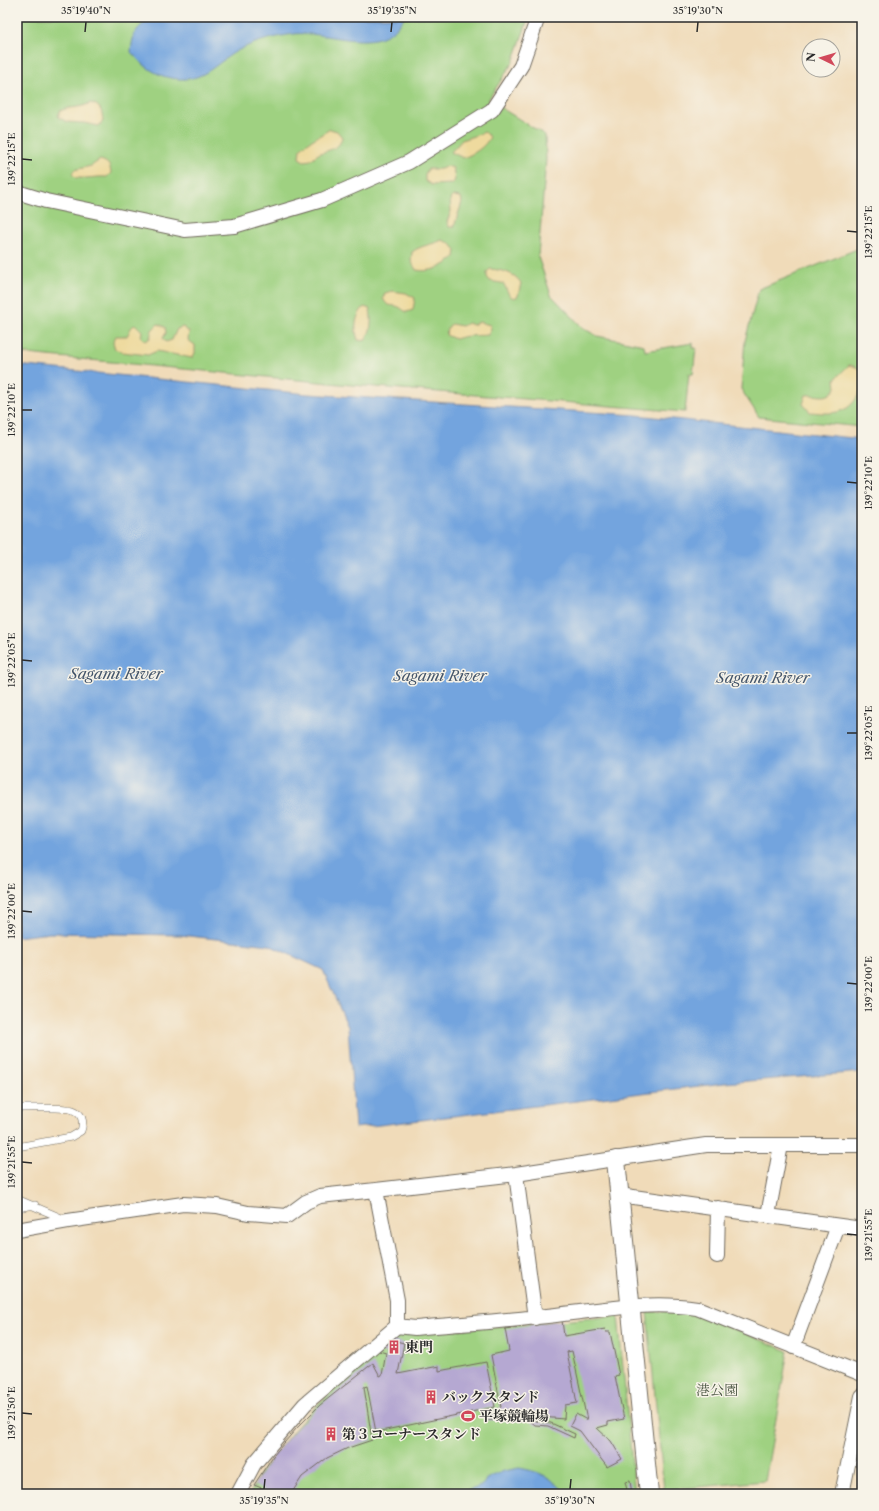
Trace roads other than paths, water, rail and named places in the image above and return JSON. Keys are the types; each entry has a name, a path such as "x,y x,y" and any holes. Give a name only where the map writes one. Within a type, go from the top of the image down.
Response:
{"street":[{"path":"17,192 46,201 185,230 234,226 322,200 410,162 492,110 521,66 538,17"},
{"path":"17,1230 184,1204 217,1206 248,1213 287,1216 306,1202 320,1196 516,1174 616,1160 706,1145 862,1145"},
{"path":"768,1215 781,1145"},
{"path":"616,1160 649,1494"},
{"path":"516,1174 535,1318"},
{"path":"376,1190 397,1300 397,1326"},
{"path":"619,1194 862,1229"},
{"path":"717,1256 718,1208"},
{"path":"792,1347 838,1226"},
{"path":"238,1494 254,1464 305,1404 397,1326 415,1328 535,1318 631,1306 671,1304 697,1308 862,1374"},
{"path":"842,1494 862,1396"}],"lane":[{"path":"17,1108 73,1110 81,1115 84,1123 81,1130 70,1137 17,1147"},
{"path":"17,1198 36,1205 68,1221"},
{"path":"17,1208 36,1205"}],"water":[{"path":"155,17 404,17 395,30 383,37 369,40 354,40 308,34 279,36 252,44 239,50 207,72 194,78 177,79 162,76 149,69 131,52 134,35 140,27"},
{"name":"Sagami River","path":"17,365 308,394 636,415 862,439 862,1072 724,1083 355,1128 348,1027 323,970 269,945 180,935 50,933 17,937"},
{"path":"519,1468 534,1471 546,1476 556,1483 566,1494 467,1494 468,1491 481,1486 486,1479 504,1471"}],"place":[{"name":"東門","path":"394,1347"},
{"name":"バックスタンド","path":"431,1397"},
{"name":"平塚競輪場","path":"468,1416"},
{"name":"第３コーナースタンド","path":"331,1434"}],"park label":[{"name":"港公園","path":"717,1390"}]}
